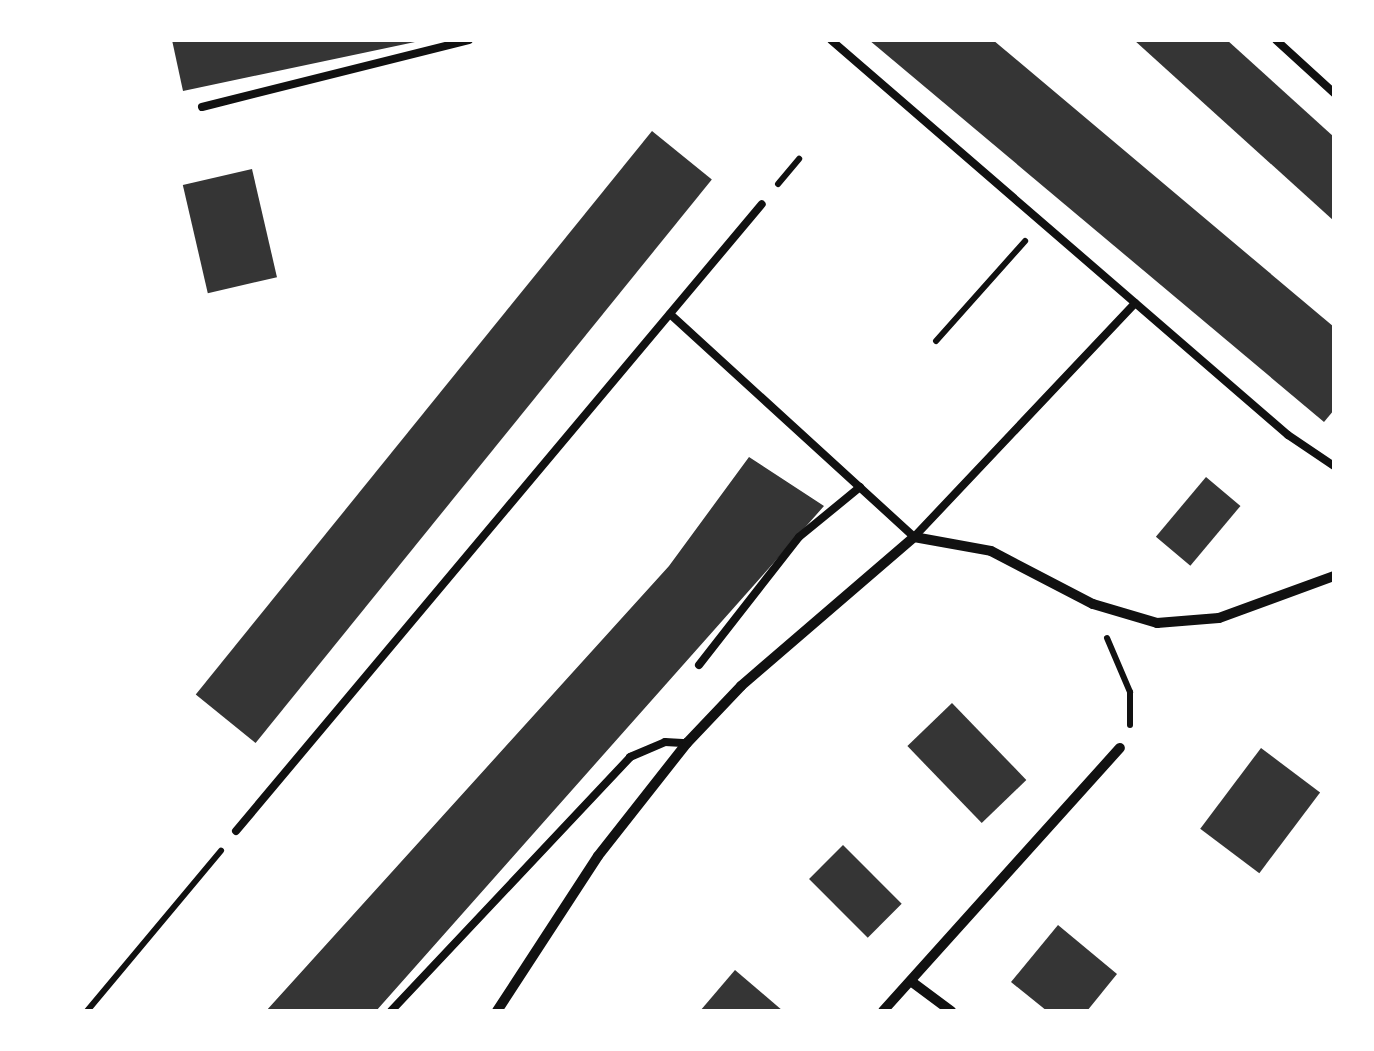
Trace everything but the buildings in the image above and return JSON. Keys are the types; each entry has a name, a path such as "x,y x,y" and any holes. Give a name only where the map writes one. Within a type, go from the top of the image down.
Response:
{"street":[{"path":"498,1011 598,856 687,744 755,673 914,537 991,550 1126,618 1189,622 1219,618 1334,576"},
{"path":"883,1011 1120,748"},
{"path":"912,982 950,1011"}],"lane":[{"path":"202,108 469,40"},
{"path":"831,40 1288,436 1334,466"},
{"path":"1276,40 1334,93"},
{"path":"236,830 762,204"},
{"path":"670,314 914,537 1135,303"},
{"path":"699,665 799,537 860,487"},
{"path":"391,1011 630,757 665,742 687,744"}],"path":[{"path":"936,341 1042,222"},
{"path":"1092,604 1130,692 1133,712 1120,748"},
{"path":"87,1011 236,830"}]}
